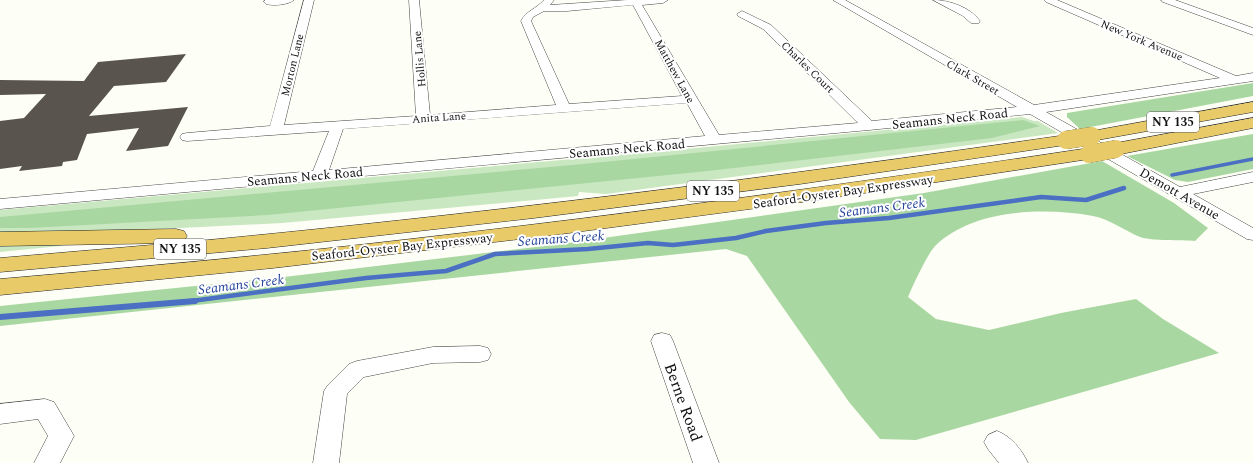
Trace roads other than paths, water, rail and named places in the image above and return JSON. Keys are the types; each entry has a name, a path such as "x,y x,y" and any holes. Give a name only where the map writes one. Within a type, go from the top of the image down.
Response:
{"highway":[{"name":"Seaford-Oyster Bay Expressway","path":"0,265 209,247 711,191 889,167 1066,140 1101,148 1253,107"},
{"name":"Seaford-Oyster Bay Expressway","path":"0,286 205,268 613,222 822,195 1253,123"},
{"path":"0,239 360,231"}],"street":[{"path":"269,2 289,0"},
{"name":"Morton Lane","path":"276,130 309,0"},
{"name":"Hollis Lane","path":"414,0 423,118"},
{"path":"564,108 526,21 529,15 546,4 567,8 663,0"},
{"name":"Clark Street","path":"838,0 1031,110 1101,148"},
{"path":"938,0 967,14 975,21"},
{"name":"New York Avenue","path":"1049,0 1236,81"},
{"path":"1170,1 1195,1"},
{"path":"1170,1 1253,32"},
{"name":"Matthew Lane","path":"636,2 714,140"},
{"name":"Charles Court","path":"742,14 767,27 868,126"},
{"name":"Seamans Neck Road","path":"0,204 1031,110 1236,81 1253,77"},
{"name":"Anita Lane","path":"187,137 423,118 691,99"},
{"path":"319,175 338,125"},
{"name":"Demott Avenue","path":"1101,148 1253,234"},
{"path":"1180,192 1253,177"},
{"name":"Berne Road","path":"662,341 706,463"},
{"path":"326,463 336,391 357,370 434,355 480,354"},
{"path":"0,414 46,409 60,436 47,463"},
{"path":"997,442 1015,463"}],"waterway":[{"name":"Seamans Creek","path":"1172,175 1253,159"},
{"name":"Seamans Creek","path":"186,302 366,278 446,271 495,254 588,249 648,243 673,245 736,238 766,231 826,223 889,218 1041,197 1086,200 1124,188"},
{"name":"Seamans Creek","path":"186,302 195,301"},
{"name":"Seamans Creek","path":"0,317 186,302"}]}
